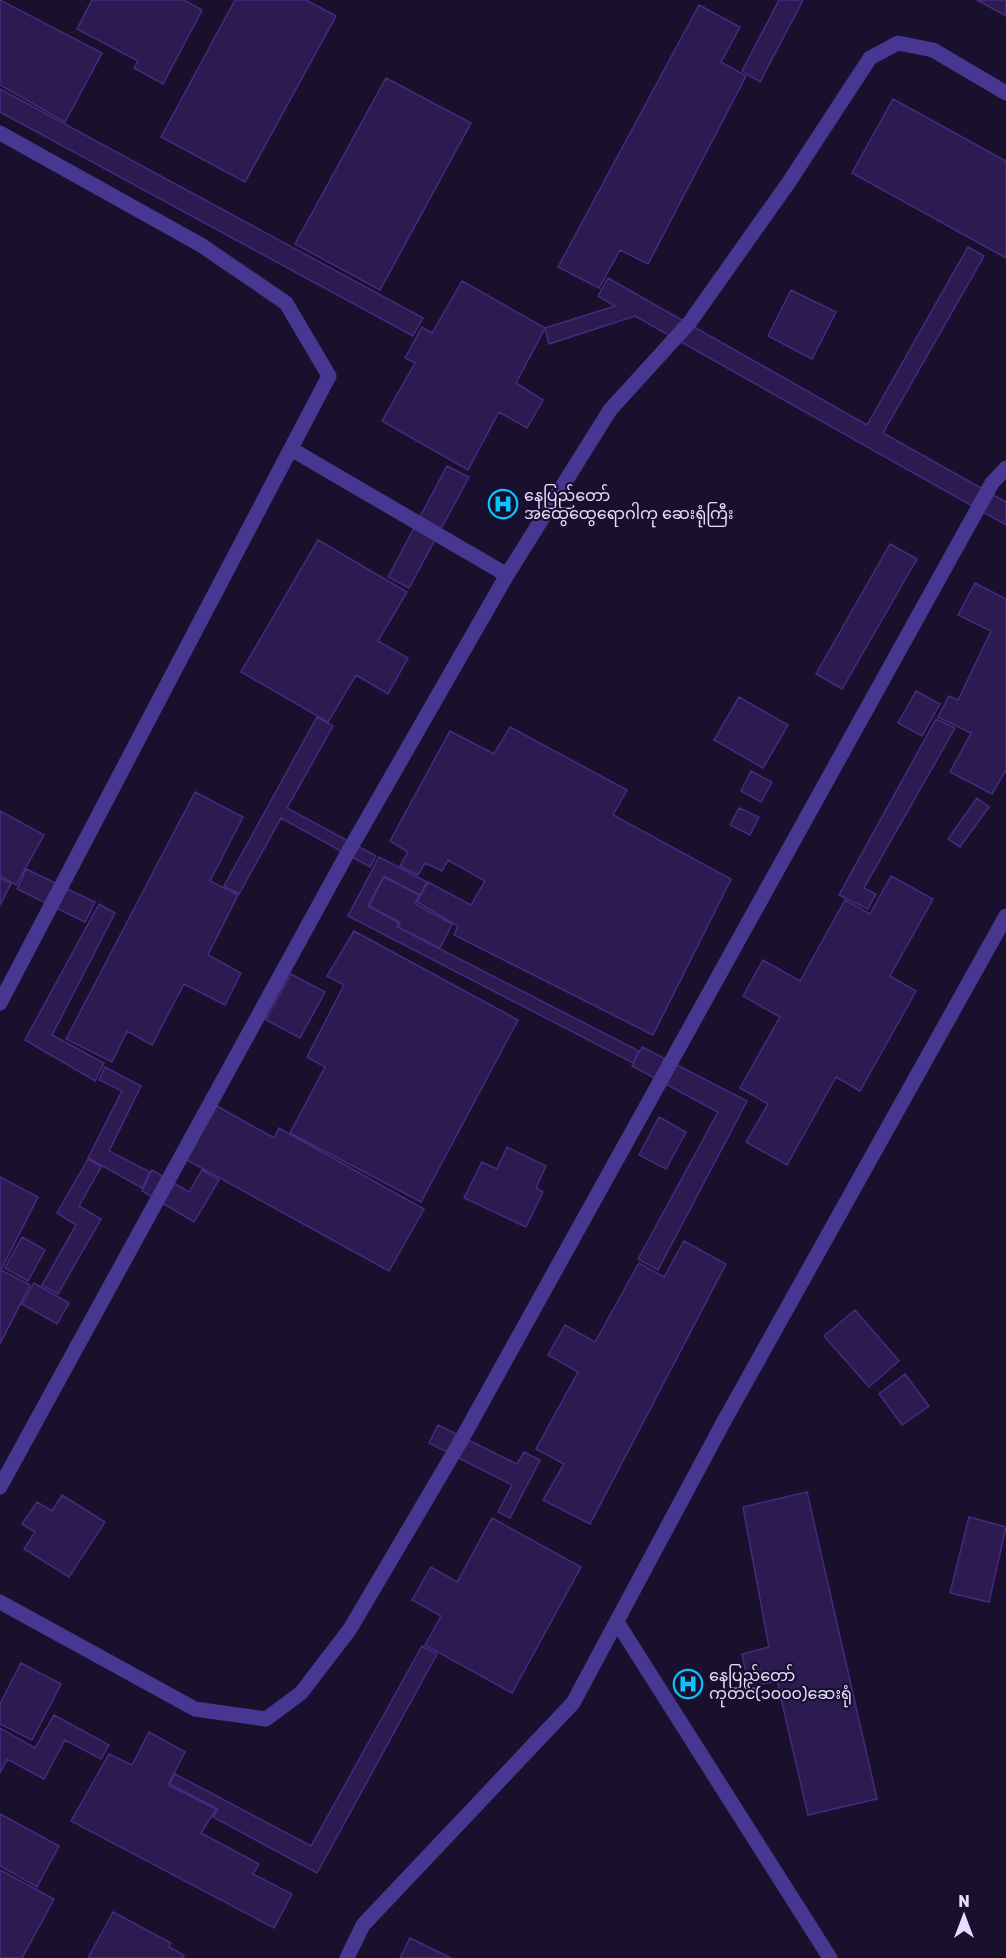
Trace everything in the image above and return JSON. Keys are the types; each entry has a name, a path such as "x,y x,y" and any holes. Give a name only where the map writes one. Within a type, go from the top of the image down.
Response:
{"lane":[{"path":"0,1487 347,854 507,575 610,410 690,322 789,182 870,58 898,44 933,50 1006,93"},
{"path":"0,133 201,245 286,303 329,376 0,1003"},
{"path":"291,449 507,575"},
{"path":"0,1602 195,1709 266,1719 301,1693 350,1629 459,1444 992,483 1006,468"},
{"path":"347,1958 363,1925 573,1703 729,1413 1006,916"},
{"path":"617,1622 830,1958"}],"building":[{"path":"0,0 102,53 65,122 0,85"},
{"path":"92,0 184,0 202,10 163,84 134,68 138,61 77,29"},
{"path":"235,0 306,0 336,16 245,182 161,137"},
{"path":"779,0 803,0 760,82 742,71"},
{"path":"977,0 1006,0 1006,16"},
{"path":"699,5 740,27 721,62 746,76 648,264 620,250 599,288 558,267"},
{"path":"386,78 471,123 380,290 295,244"},
{"path":"0,89 423,318 413,336 0,112"},
{"path":"893,99 1006,161 1006,258 852,173"},
{"path":"968,247 984,256 883,433 1006,502 1006,525 635,316 549,344 545,328 615,306 598,296 608,278 867,425"},
{"path":"462,281 545,328 516,383 543,400 527,428 499,412 468,470 382,421 415,363 405,358 422,327 432,333"},
{"path":"791,290 836,312 812,359 768,336"},
{"path":"447,466 469,477 409,588 388,577"},
{"path":"318,540 407,592 378,641 408,658 388,694 356,675 328,722 241,672"},
{"path":"890,544 917,559 842,689 816,674"},
{"path":"975,583 1006,599 1006,770 992,794 950,772 971,733 938,717 949,696 958,700 991,631 958,615"},
{"path":"916,691 940,704 922,736 898,723"},
{"path":"739,697 788,725 763,768 714,740"},
{"path":"317,717 333,726 287,808 376,856 370,867 281,818 239,894 224,886"},
{"path":"936,719 955,728 864,888 876,894 868,909 839,895"},
{"path":"510,727 627,790 613,815 731,879 653,1035 454,935 458,926 417,902 428,882 471,905 485,881 448,860 442,871 425,863 418,875 400,866 408,852 390,841 450,731 494,754"},
{"path":"751,771 772,782 761,802 741,791"},
{"path":"195,792 243,817 210,881 238,895 208,955 241,973 225,1005 184,984 152,1045 127,1031 112,1062 66,1039"},
{"path":"977,798 989,807 960,847 948,839"},
{"path":"739,808 759,817 750,835 730,825"},
{"path":"0,811 44,835 16,885 0,876"},
{"path":"379,857 427,882 420,895 384,876 368,906 399,923 397,927 639,1051 633,1063 348,916"},
{"path":"26,869 95,902 85,922 17,889"},
{"path":"891,876 933,899 890,976 916,991 860,1091 836,1077 787,1165 746,1142 768,1104 740,1088 780,1017 743,996 763,960 800,981 845,900 870,914"},
{"path":"384,877 419,895 415,904 452,924 440,948 398,927 400,922 369,906"},
{"path":"0,878 11,884 0,905"},
{"path":"99,904 115,913 52,1035 104,1063 95,1081 25,1040"},
{"path":"354,931 518,1020 421,1202 290,1133 325,1067 307,1057 344,985 327,976"},
{"path":"291,974 325,992 300,1038 266,1020"},
{"path":"642,1047 747,1101 658,1270 638,1259 718,1112 632,1066"},
{"path":"105,1067 141,1086 109,1151 150,1172 142,1188 88,1158 122,1091 99,1080"},
{"path":"215,1105 274,1138 279,1128 424,1209 389,1271 185,1159"},
{"path":"659,1117 686,1132 666,1169 639,1155"},
{"path":"507,1147 546,1166 536,1188 543,1192 526,1227 464,1198 482,1162 497,1169"},
{"path":"88,1159 101,1167 79,1206 101,1219 58,1294 42,1285 76,1225 57,1213"},
{"path":"152,1170 189,1192 202,1170 219,1180 194,1222 142,1191"},
{"path":"0,1177 38,1197 1,1270 30,1285 0,1344"},
{"path":"22,1237 45,1250 28,1281 5,1268"},
{"path":"684,1241 726,1264 590,1524 543,1500 564,1464 536,1449 578,1372 548,1355 565,1325 595,1342 639,1263 664,1277"},
{"path":"34,1283 69,1303 57,1324 22,1304"},
{"path":"855,1310 899,1361 869,1387 824,1336"},
{"path":"905,1374 929,1406 902,1425 879,1394"},
{"path":"438,1425 517,1464 524,1452 540,1460 510,1518 498,1512 512,1485 429,1443"},
{"path":"807,1492 877,1799 808,1815 777,1681 749,1687 742,1654 769,1647 743,1507"},
{"path":"62,1495 105,1522 69,1577 24,1549 35,1532 22,1524 37,1502 52,1511"},
{"path":"969,1517 1006,1527 989,1602 950,1593"},
{"path":"492,1518 581,1567 512,1693 425,1645 441,1616 412,1600 431,1567 457,1582"},
{"path":"422,1646 437,1654 317,1873 213,1817 218,1809 170,1784 175,1774 311,1846"},
{"path":"21,1663 61,1684 32,1740 0,1724 0,1704"},
{"path":"54,1715 109,1745 101,1759 65,1740 44,1779 7,1759 0,1773 0,1728 35,1748"},
{"path":"149,1732 185,1752 168,1785 216,1809 201,1833 259,1864 253,1874 292,1894 274,1928 71,1821 109,1754 132,1765"},
{"path":"0,1814 59,1846 37,1887 0,1866"},
{"path":"0,1870 54,1899 22,1958 0,1958"},
{"path":"113,1912 171,1943 169,1947 184,1955 183,1958 88,1958"},
{"path":"410,1938 451,1958 400,1958"}],"place":[{"name":"နေပြည်တော် အထွေထွေရောဂါကု ဆေးရုံကြီး","path":"503,504"},
{"name":"နေပြည်တော် ကုတင်(၁၀၀၀)ဆေးရုံ","path":"688,1684"}]}
